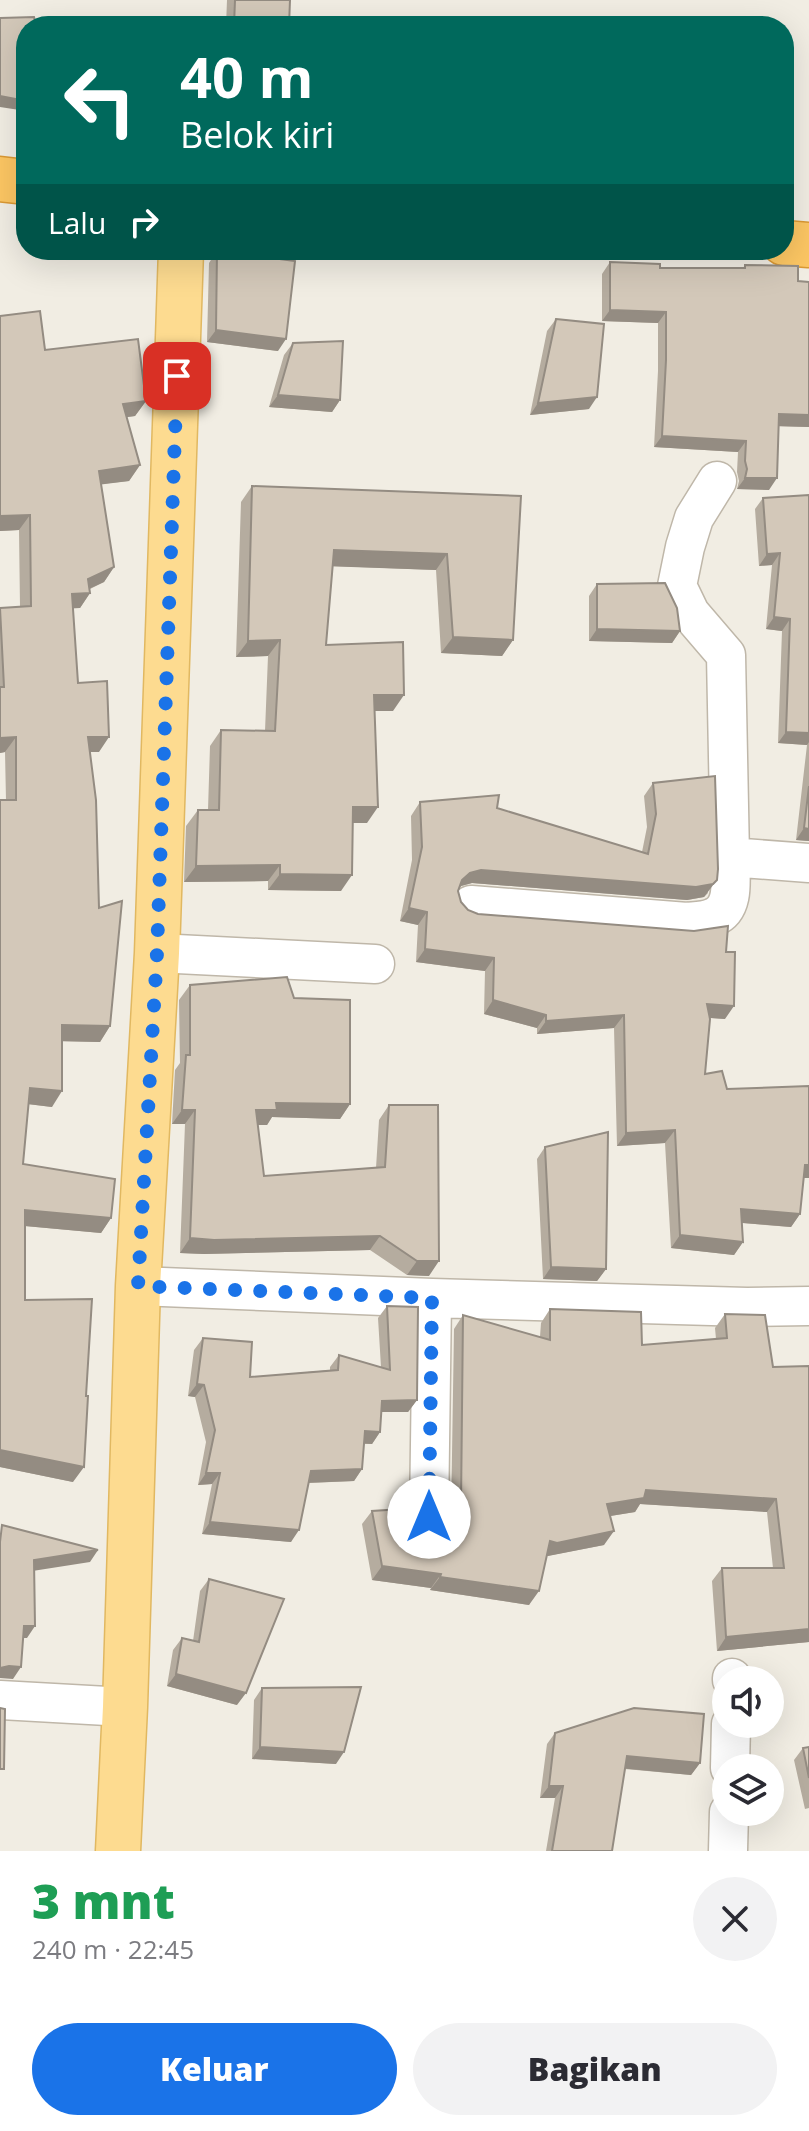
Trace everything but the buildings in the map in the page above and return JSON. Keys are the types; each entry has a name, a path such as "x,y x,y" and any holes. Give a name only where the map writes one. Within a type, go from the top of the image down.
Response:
{"main road":[{"path":"118,1851 138,1286 157,953 181,260"}],"street":[{"path":"471,905 687,922 712,918 720,913 730,897 726,655 690,613 677,586 694,518 717,481"},
{"path":"730,857 809,863"},
{"path":"157,953 375,964"},
{"path":"138,1286 432,1298 809,1306"},
{"path":"429,1517 432,1298"},
{"path":"0,1700 125,1707"},
{"path":"728,1851 729,1826"}],"route":[{"path":"177,376 157,953 138,1286 432,1298 429,1517"}]}
